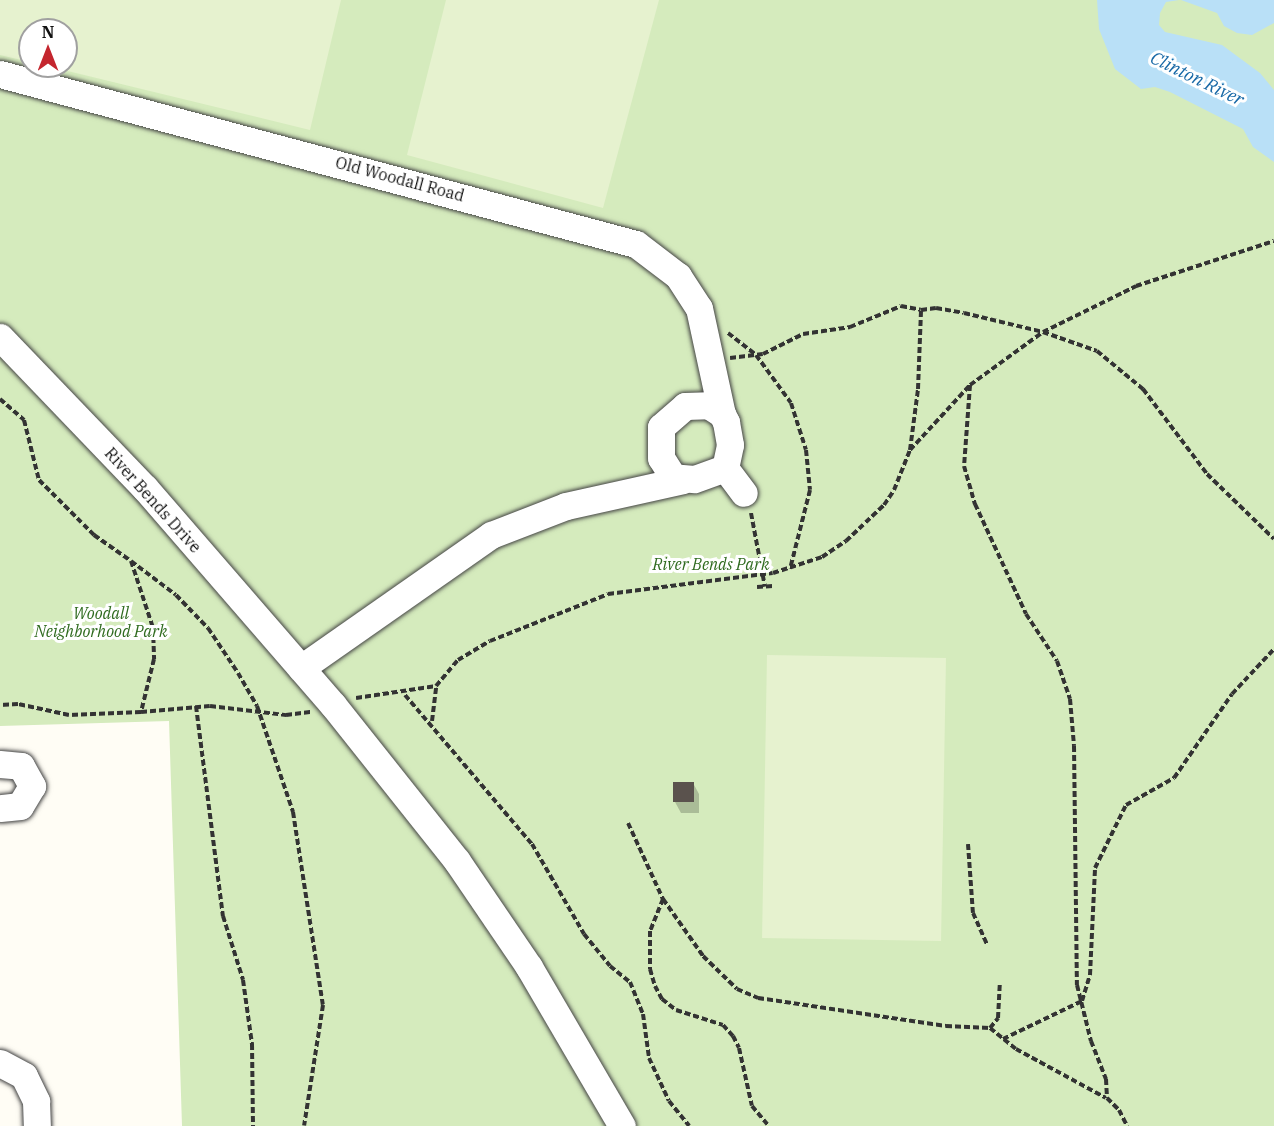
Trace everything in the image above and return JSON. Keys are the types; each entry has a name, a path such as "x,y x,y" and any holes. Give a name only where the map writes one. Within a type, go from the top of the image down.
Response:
{"street":[{"name":"Old Woodall Road","path":"0,74 618,237 666,264 692,294 705,322 730,445 725,468"},
{"name":"River Bends Drive","path":"0,337 145,488 301,668 457,861 529,967 622,1126"},
{"path":"658,475 661,427 674,412 696,404 709,396 715,371"},
{"path":"696,404 708,405 722,414"},
{"path":"301,668 491,535 566,506 658,475 668,474 683,480 705,477 725,468 744,493"},
{"path":"0,808 20,806 32,786 21,766 2,763"},
{"path":"0,1063 24,1076 36,1101 38,1126"}],"path":[{"path":"909,450 970,385 1042,332 1136,286 1274,241"},
{"path":"715,371 804,334 850,327 901,306 921,310 936,308 1042,332 1097,351 1135,382 1208,474 1274,539"},
{"path":"432,722 436,686 458,660 490,641 608,594 790,569 822,557 866,524 894,490 909,450 918,389 921,310"},
{"path":"705,322 718,325 756,355 791,403 806,450 810,490 790,569"},
{"path":"970,385 964,466 975,504 1026,614 1057,661 1070,699 1074,746 1077,985 1106,1079 1107,1098"},
{"path":"0,399 24,420 39,480 94,535 176,595 208,628 253,698 292,812 322,1005 304,1126"},
{"path":"744,493 756,525 765,586"},
{"path":"131,561 153,628 154,659 141,712"},
{"path":"757,587 773,586"},
{"path":"1003,1039 1082,1001 1090,975 1095,868 1126,805 1174,778 1232,694 1272,656 1274,649"},
{"path":"351,699 404,694 436,686"},
{"path":"404,694 432,722 460,761 532,844 584,934 610,966 630,982 643,1014 649,1058 669,1101 689,1126"},
{"path":"0,705 18,704 69,716 196,706 286,716 318,711"},
{"path":"196,706 223,916 243,980 252,1044 253,1126"},
{"path":"628,823 663,899 703,956 737,989 758,998 946,1026 990,1028 1003,1039 1107,1098 1119,1110 1127,1126"},
{"path":"968,844 973,914 987,945"},
{"path":"663,899 650,931 650,969 655,986 662,999 675,1010 723,1024 733,1036 740,1048 749,1100 769,1126"},
{"path":"990,1028 998,1018 1000,982"}],"green space":[{"name":"River Bends Park","path":"0,0 1274,0 1274,1126 182,1126 169,721 0,726"},
{"path":"0,0 341,0 310,130 78,74 78,18 18,18 18,59 0,55"},
{"path":"446,0 659,0 603,208 407,155"},
{"path":"767,655 946,658 941,941 762,938"}],"water":[{"name":"Clinton River","path":"1097,0 1179,0 1166,2 1160,13 1159,25 1165,32 1222,45 1260,73 1274,90 1274,162 1253,147 1243,129 1170,92 1155,87 1141,89 1115,69 1099,29"},
{"path":"1181,0 1274,0 1274,23 1252,35 1237,33 1224,26 1217,13"}],"building":[{"path":"673,782 694,782 694,802 673,802"}],"park label":[{"name":"Woodall Neighborhood Park","path":"101,622"}]}
